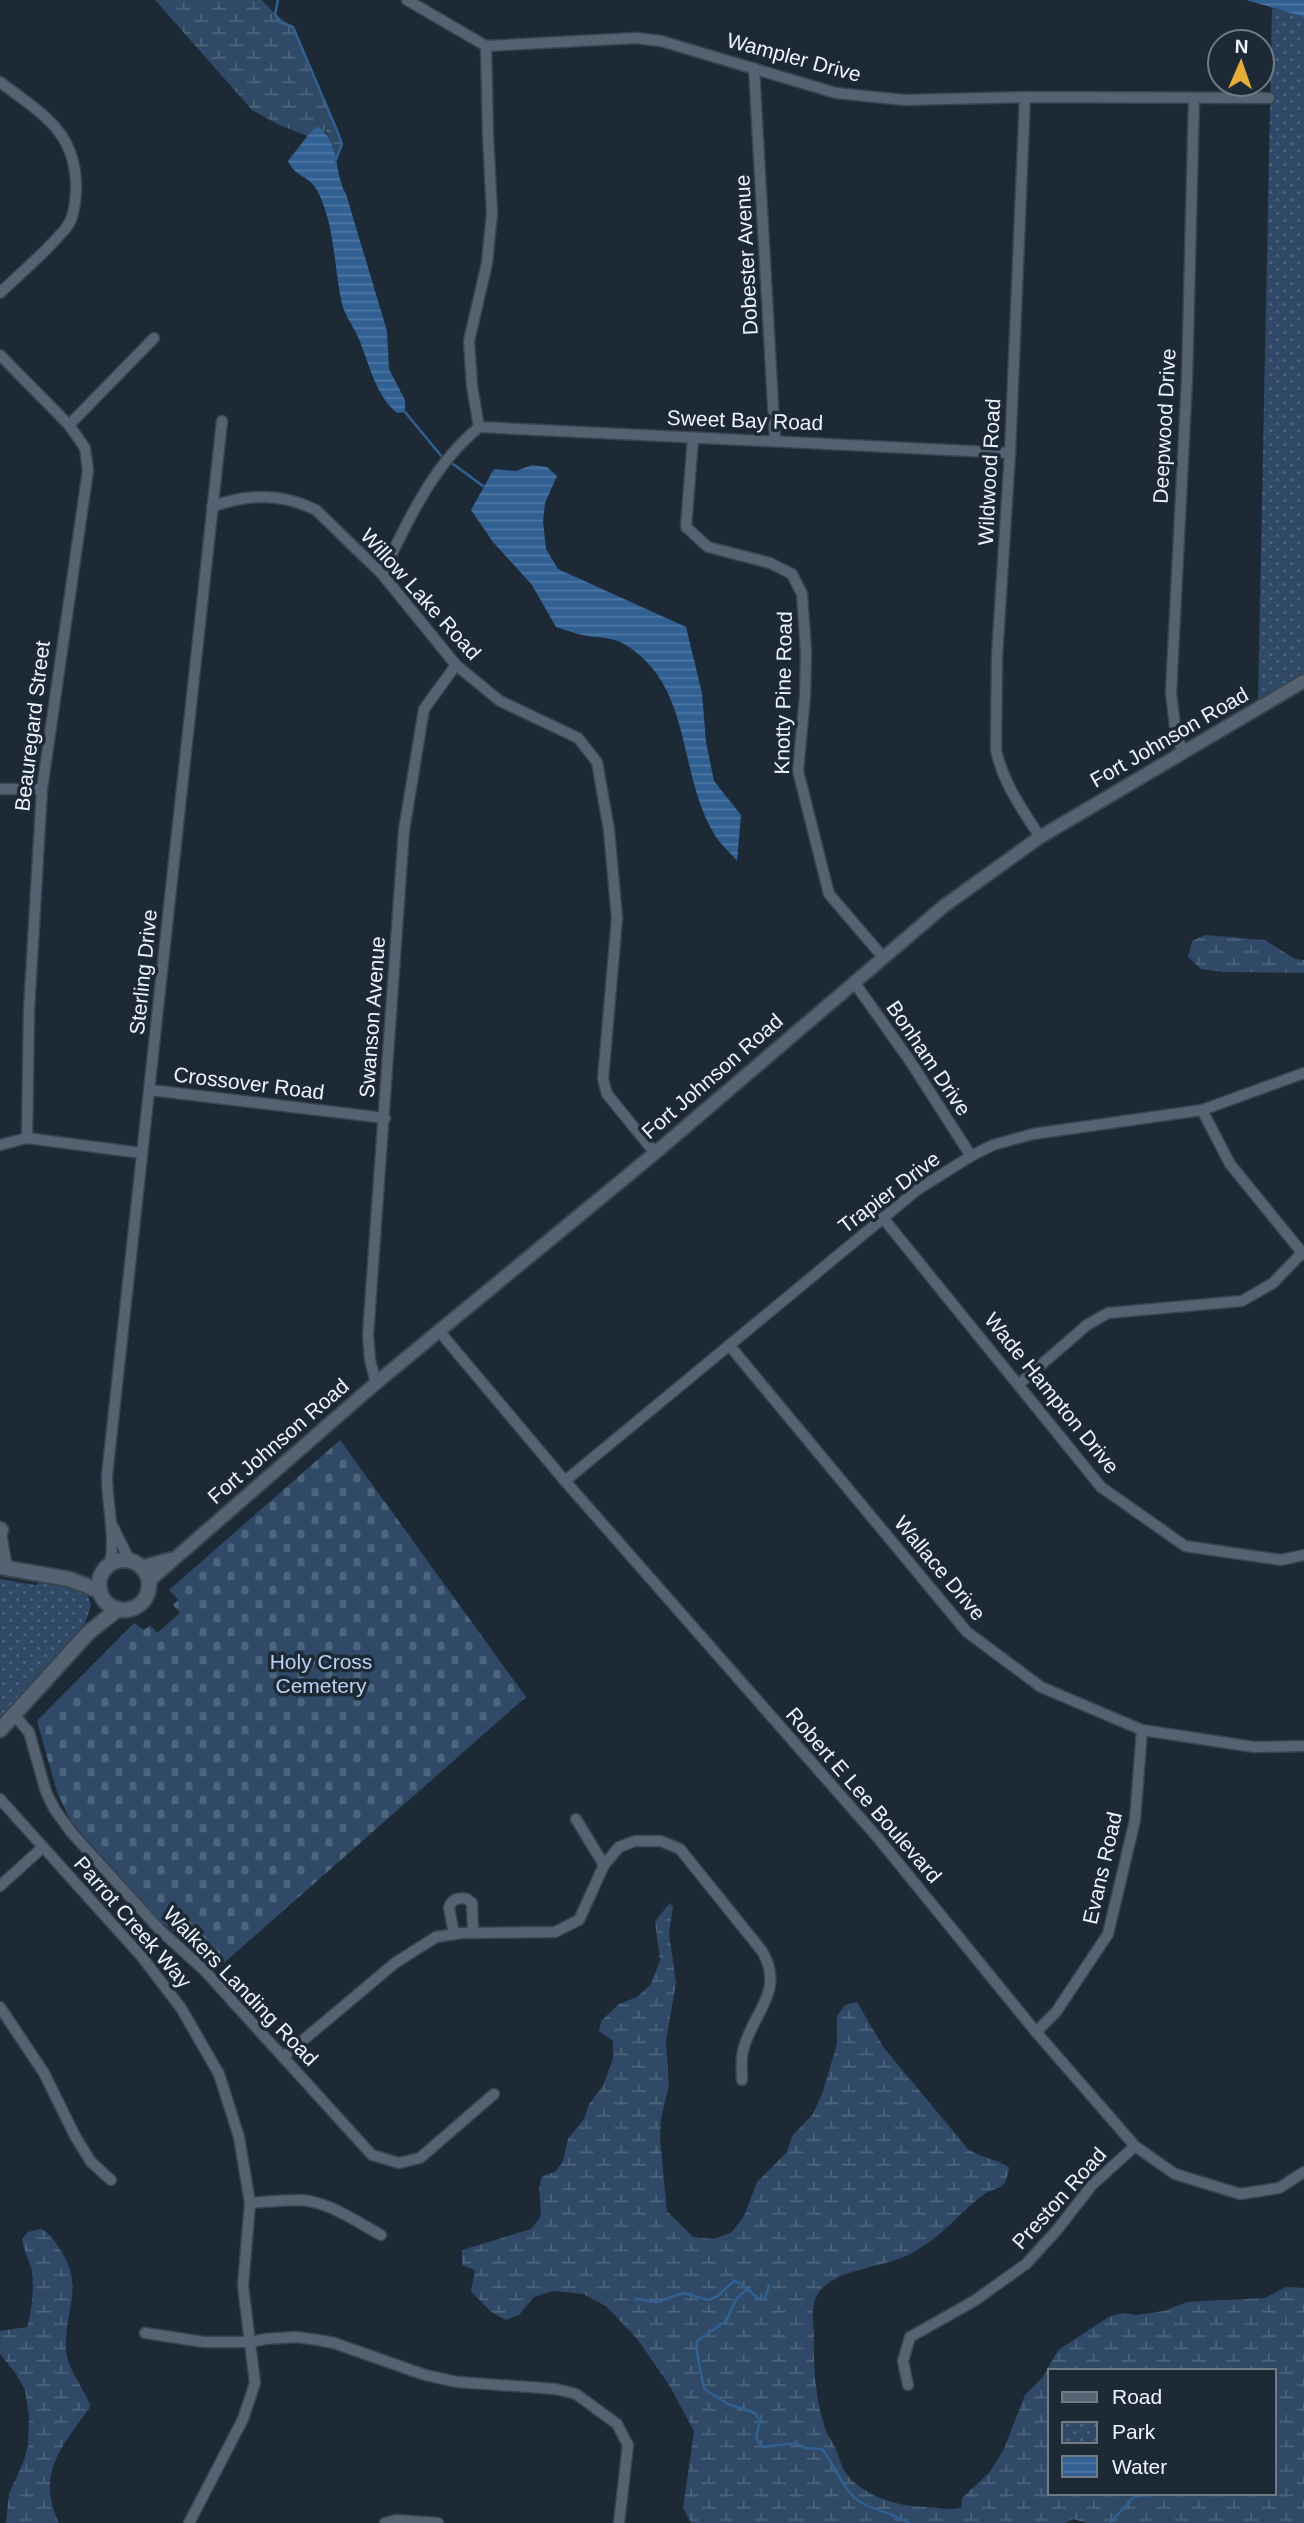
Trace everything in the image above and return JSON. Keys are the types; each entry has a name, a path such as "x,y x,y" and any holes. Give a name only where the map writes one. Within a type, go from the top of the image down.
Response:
{"main road":[{"path":"3,1567 69,1579 101,1594 106,1602 118,1609 131,1609 142,1603 148,1593 149,1581 135,1564 123,1560 89,1577 69,1579"},
{"path":"88,1633 101,1605 99,1584 107,1567"},
{"path":"0,1730 88,1633 118,1609"}],"street":[{"path":"382,574 422,493 464,439 479,427 472,386 470,341 487,263 492,213 486,46 407,0"},
{"name":"Wampler Drive","path":"486,46 636,38 661,41 844,94 904,100 1025,97 1269,98"},
{"name":"Dobester Avenue","path":"754,68 775,440"},
{"path":"0,82 58,129 70,150 76,187 75,206 68,226 0,293"},
{"name":"Wildwood Road","path":"1025,97 1010,453 997,656 996,750 1011,791 1040,837"},
{"name":"Deepwood Drive","path":"1184,752 1176,736 1171,693 1186,379 1194,99"},
{"path":"69,425 154,338"},
{"name":"Beauregard Street","path":"0,355 69,425 85,448 88,470 42,789 29,1010 27,1138"},
{"name":"Sterling Drive","path":"135,1564 113,1527 107,1497 107,1476 222,421"},
{"name":"Sweet Bay Road","path":"479,427 1010,453"},
{"name":"Knotty Pine Road","path":"693,438 686,527 708,547 770,564 792,574 802,594 806,696 798,771 829,894 883,957"},
{"name":"Willow Lake Road","path":"212,507 226,501 273,496 316,510 382,574 456,665 500,701 578,738 597,762 609,830 617,918 603,1079 607,1094 655,1153"},
{"name":"Swanson Avenue","path":"376,1382 368,1345 377,1186 406,817 424,709 456,665"},
{"name":"Fort Johnson Road","path":"149,1581 376,1382 655,1153 944,906 1040,837 1304,681"},
{"path":"0,789 42,789"},
{"name":"Bonham Drive","path":"854,982 910,1061 971,1156"},
{"name":"Trapier Drive","path":"565,1481 917,1190 971,1156 993,1145 1033,1134 1202,1110 1304,1073"},
{"name":"Crossover Road","path":"150,1090 384,1118"},
{"path":"1019,1384 1087,1325 1108,1313 1242,1301 1272,1283 1303,1254 1230,1164 1202,1110"},
{"path":"0,1145 27,1138 141,1153"},
{"name":"Wade Hampton Drive","path":"883,1218 1101,1487 1185,1546 1281,1560 1304,1555"},
{"name":"Robert E Lee Boulevard","path":"439,1331 565,1481 878,1838 1036,2032 1135,2146 1175,2174 1240,2194 1279,2188 1304,2172"},
{"name":"Wallace Drive","path":"729,1345 967,1633 1041,1687 1142,1730 1254,1747 1304,1746"},
{"name":"Sterling Drive","path":"107,1567 113,1527"},
{"path":"0,1529 3,1567"},
{"name":"Fort Johnson Road","path":"135,1564 161,1562 182,1552"},
{"name":"Walkers Landing Road","path":"14,1714 29,1732 46,1792 71,1832 160,1930 204,1970 364,2149 389,2162 407,2162 420,2158 494,2094"},
{"name":"Evans Road","path":"1036,2032 1056,2012 1108,1934 1135,1820 1142,1730"},
{"name":"Parrot Creek Way","path":"0,1798 142,1957 181,2008 219,2074 239,2137 250,2203 243,2286 255,2383 243,2419 189,2523"},
{"path":"576,1819 604,1865"},
{"path":"283,2057 395,1964 436,1937 472,1933 555,1933 579,1920 604,1865 619,1847 635,1840 660,1841 680,1849 762,1951 769,1964 770,1990 744,2044 741,2058 742,2080"},
{"path":"0,1886 43,1847"},
{"path":"454,1934 449,1908 453,1900 458,1898 472,1903 472,1933"},
{"path":"0,2007 44,2073 91,2162 111,2180"},
{"name":"Preston Road","path":"908,2385 903,2361 910,2337 974,2301 1026,2263 1057,2230 1092,2185 1135,2146"},
{"path":"250,2203 300,2200 313,2202 381,2235"},
{"path":"145,2333 204,2342 251,2342 296,2337 318,2340 334,2343 425,2375 468,2383 556,2389 576,2394 617,2424 628,2445 619,2523"},
{"path":"385,2523 396,2520 438,2523"}],"green space":[{"path":"155,0 262,0 276,15 293,27 342,144 335,162 335,154 326,131 312,130 308,136 277,124 252,110"},
{"path":"1272,8 1304,17 1304,674 1258,703 1270,98 1276,98 1276,28 1272,28"},
{"path":"1205,935 1265,940 1295,959 1304,960 1304,973 1222,972 1201,969 1188,957 1192,941"},
{"name":"Holy Cross Cemetery","path":"340,1440 526,1697 217,1969 158,1919 71,1822 57,1792 37,1721 134,1623 144,1630 150,1625 157,1633 180,1613 173,1605 178,1600 169,1590"},
{"path":"0,1579 35,1585 43,1581 77,1587 87,1594 91,1605 84,1627 0,1721"},
{"path":"670,1903 673,1907 669,1933 676,1983 666,2041 669,2085 661,2119 660,2139 667,2211 693,2237 714,2239 732,2232 744,2216 757,2182 787,2152 792,2136 813,2114 837,2044 837,2016 845,2005 857,2002 884,2048 968,2149 1009,2167 1008,2176 999,2188 979,2198 920,2248 899,2259 833,2280 823,2287 816,2297 813,2312 814,2361 819,2407 826,2431 844,2469 855,2483 873,2495 894,2502 948,2509 961,2508 962,2498 989,2473 1004,2449 1025,2395 1043,2377 1058,2350 1110,2316 1164,2311 1187,2302 1265,2298 1286,2287 1304,2288 1304,2523 1087,2523 1073,2519 1066,2523 691,2523 683,2508 694,2431 669,2385 638,2340 606,2306 583,2294 553,2291 534,2297 519,2315 506,2320 491,2312 471,2291 475,2270 462,2265 462,2250 531,2229 541,2216 539,2187 542,2176 555,2172 563,2161 568,2139 584,2119 589,2104 603,2086 613,2059 613,2041 599,2031 601,2021 619,2004 637,1997 651,1984 660,1960 655,1921"},
{"path":"41,2229 55,2242 71,2274 73,2286 66,2335 67,2356 90,2404 61,2449 51,2476 50,2490 59,2523 6,2523 9,2494 28,2446 29,2416 25,2390 0,2354 0,2331 27,2327 33,2277 22,2239 28,2232"}],"water":[{"path":"1246,0 1304,0 1304,17"},
{"path":"318,127 330,140 333,149 387,331 389,369 405,400 405,412 397,413 377,386 361,343 342,304 331,234 319,194 288,161 312,130"},
{"path":"532,465 547,467 557,476 545,503 543,522 546,549 558,569 686,627 702,693 706,742 714,781 741,815 737,861 716,837 703,813 674,707 663,683 647,662 624,644 556,627 532,585 493,542 471,510 494,469 516,471"}],"waterway":[{"path":"278,0 275,14 280,22 293,27 342,144 335,162"},
{"path":"405,412 443,458"},
{"path":"449,461 483,486"},
{"path":"636,2299 657,2302 683,2293 708,2300 716,2297 734,2281 759,2299 765,2299 769,2285"},
{"path":"746,2290 736,2299 726,2321 697,2341 704,2389 728,2404 755,2413 760,2422 756,2438 762,2447 796,2443 805,2448 822,2449 855,2498 909,2523"},
{"path":"1110,2523 1134,2497 1147,2495"}]}
